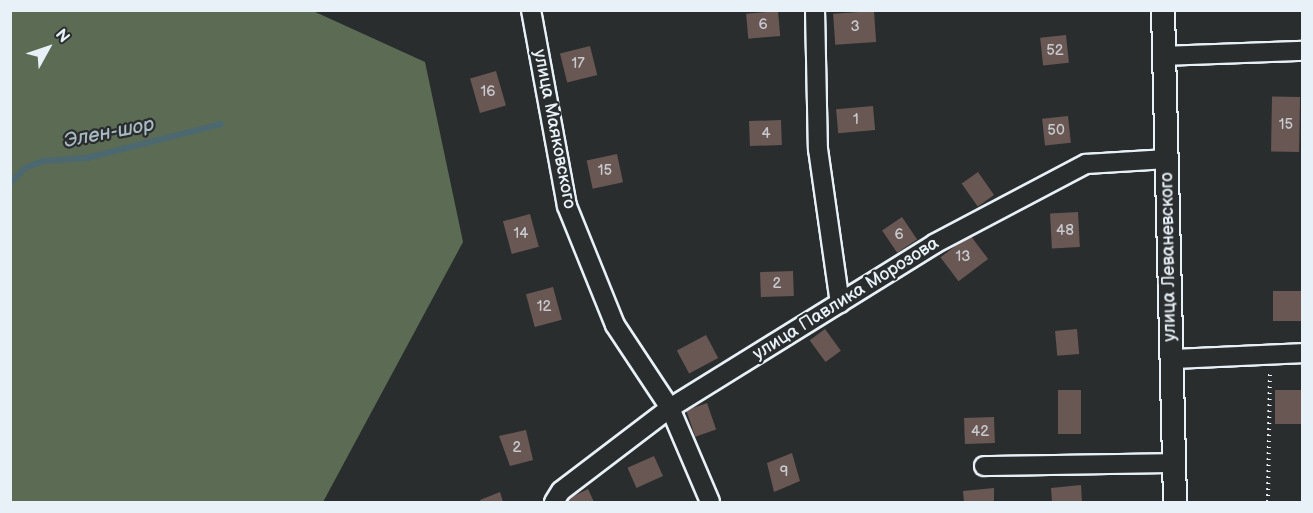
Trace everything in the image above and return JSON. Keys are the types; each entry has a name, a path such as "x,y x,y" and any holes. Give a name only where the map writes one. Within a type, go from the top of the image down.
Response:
{"street":[{"name":"улица Маяковского","path":"531,10 567,206 615,325 670,408 710,502"},
{"path":"815,10 818,149 840,303"},
{"name":"улица Леваневского","path":"1163,10 1175,502"},
{"path":"1164,56 1302,51"},
{"name":"улица Павлика Морозова","path":"554,502 561,491 670,408 934,244 1063,173 1086,164 1167,159"},
{"path":"1172,359 1302,354"},
{"path":"984,466 1174,463"}],"path":[{"path":"1268,502 1271,355"}],"green space":[{"path":"10,11 313,11 425,62 463,242 323,502 12,502"}],"building":[{"path":"778,11 780,36 748,39 746,14"},
{"path":"874,11 876,42 835,45 833,14"},
{"path":"1066,35 1069,63 1043,66 1040,38"},
{"path":"590,46 597,75 567,83 560,53"},
{"path":"496,71 506,106 480,113 470,78"},
{"path":"1272,97 1300,97 1299,152 1271,152"},
{"path":"873,106 875,130 838,133 836,109"},
{"path":"1068,116 1071,143 1045,146 1042,119"},
{"path":"781,120 782,145 750,146 749,121"},
{"path":"617,154 623,182 593,189 587,160"},
{"path":"978,172 994,195 978,206 962,183"},
{"path":"1078,212 1080,247 1052,248 1050,213"},
{"path":"530,214 539,247 512,254 503,221"},
{"path":"902,217 917,239 897,253 882,230"},
{"path":"970,235 988,259 959,281 940,257"},
{"path":"793,271 794,296 761,297 760,272"},
{"path":"553,287 562,320 535,327 526,294"},
{"path":"1273,291 1302,291 1302,321 1273,321"},
{"path":"825,329 841,351 825,362 810,340"},
{"path":"1077,329 1079,354 1057,356 1055,331"},
{"path":"706,335 718,358 689,373 677,350"},
{"path":"1058,390 1081,390 1081,434 1058,434"},
{"path":"1275,390 1302,390 1302,424 1275,424"},
{"path":"707,403 716,429 695,437 686,410"},
{"path":"994,417 995,443 965,444 964,418"},
{"path":"526,430 533,460 510,466 499,436"},
{"path":"792,453 800,481 774,492 767,463"},
{"path":"654,456 663,476 636,488 628,468"},
{"path":"1081,485 1082,502 1052,502 1051,488"},
{"path":"994,488 994,502 964,502 963,491"},
{"path":"588,489 594,502 561,502"},
{"path":"500,492 503,502 481,502 480,500"}],"waterway":[{"name":"Элен-шор","path":"10,183 25,168 43,161 87,158 221,124"}]}
